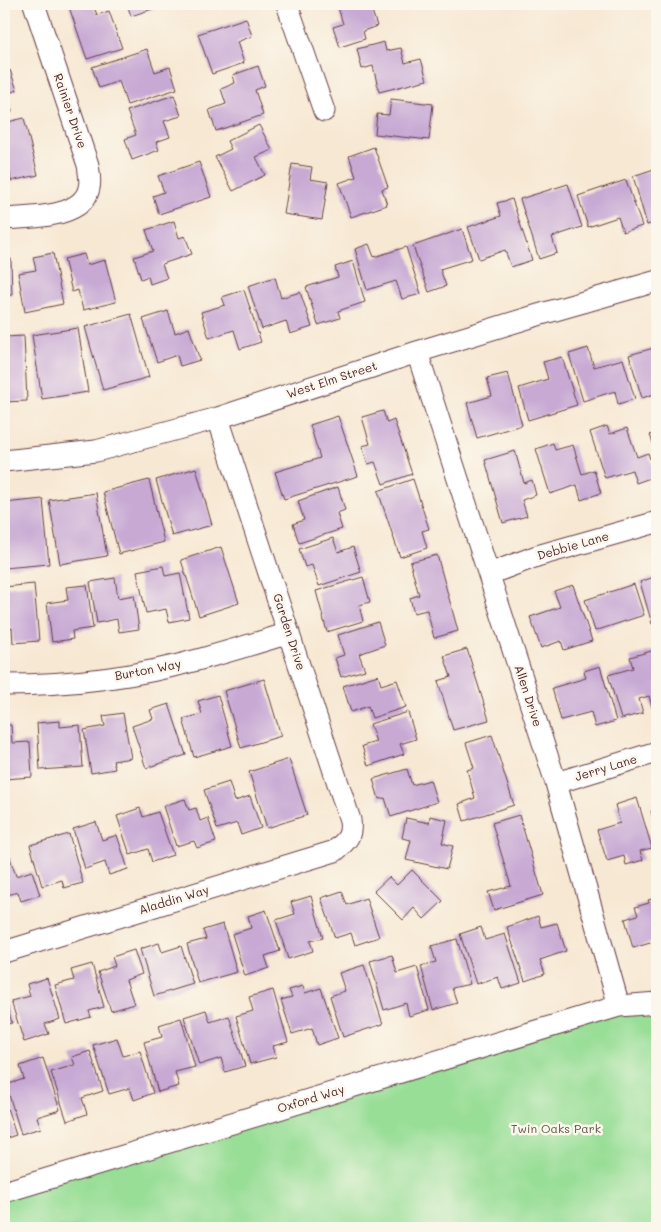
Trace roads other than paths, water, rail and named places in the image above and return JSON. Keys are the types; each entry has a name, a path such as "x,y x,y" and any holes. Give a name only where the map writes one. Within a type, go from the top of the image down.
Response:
{"street":[{"name":"Rainier Drive","path":"4,220 54,215 68,210 79,205 86,197 90,187 88,165 34,4"},
{"path":"287,4 324,111"},
{"name":"West Elm Street","path":"4,461 96,451 218,418 417,352 657,281"},
{"name":"Allen Drive","path":"417,352 556,783 619,1006"},
{"name":"Garden Drive","path":"218,418 350,820 351,829 348,840 343,844"},
{"name":"Debbie Lane","path":"489,574 538,556 657,522"},
{"name":"Burton Way","path":"4,685 42,685 78,682 152,670 200,660 289,633"},
{"name":"Jerry Lane","path":"556,783 657,752"},
{"name":"Aladdin Way","path":"4,952 335,850 343,844"},
{"path":"619,1006 657,1003"},
{"name":"Oxford Way","path":"4,1192 619,1006"}],"park label":[{"name":"Twin Oaks Park","path":"556,1129"}]}
